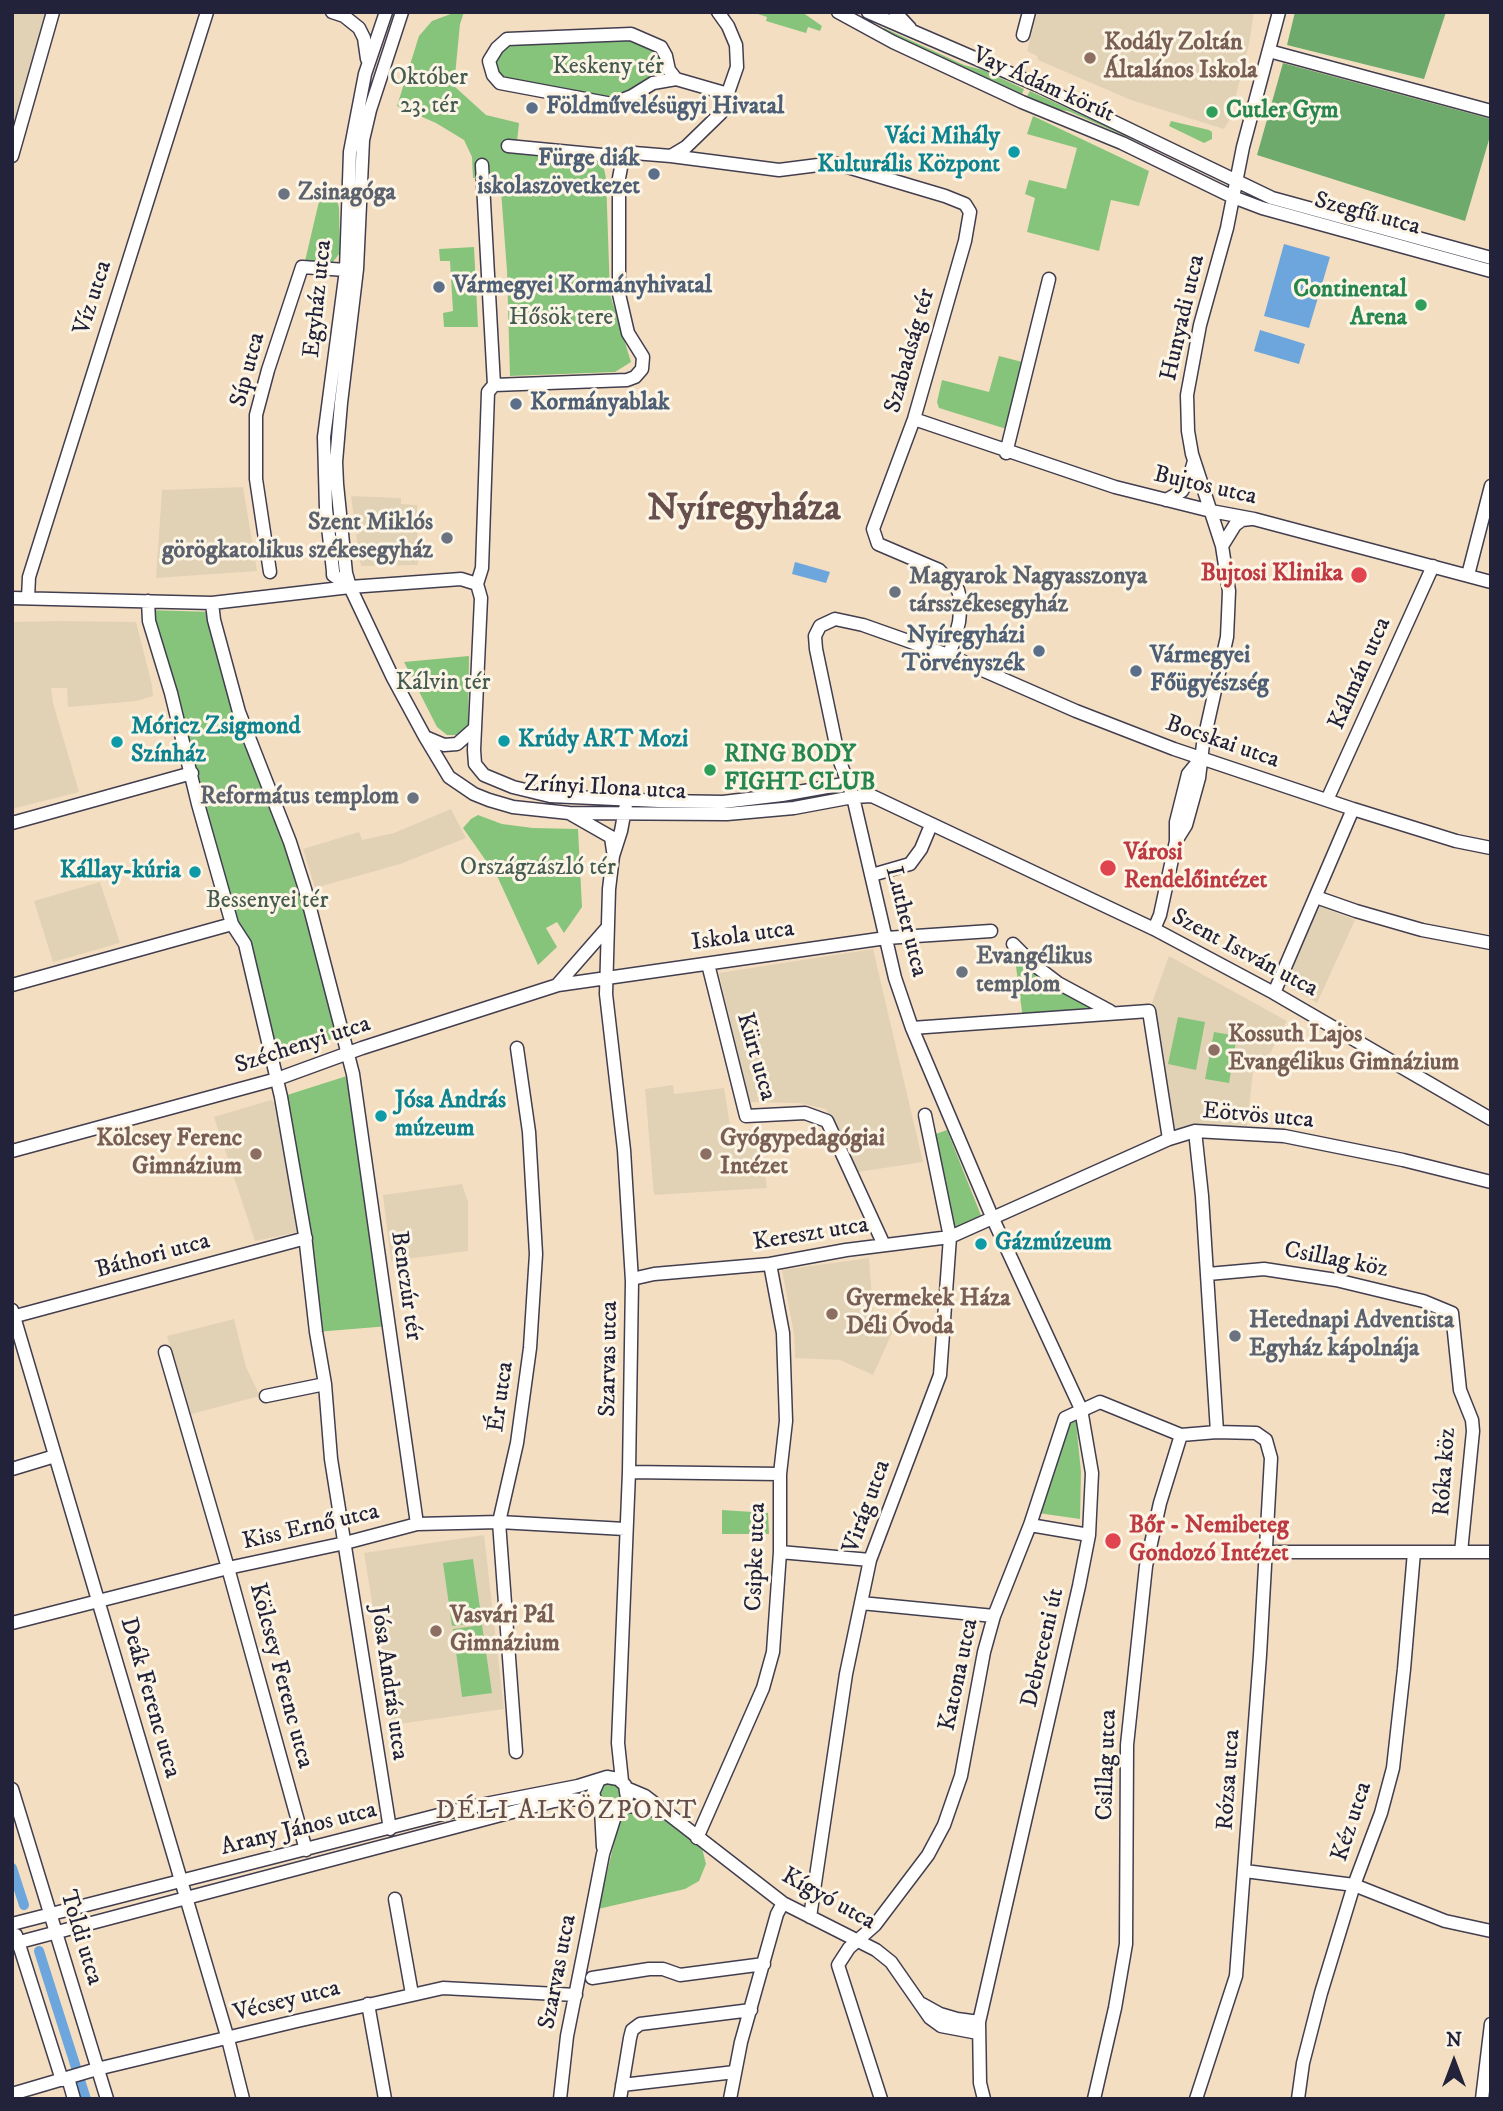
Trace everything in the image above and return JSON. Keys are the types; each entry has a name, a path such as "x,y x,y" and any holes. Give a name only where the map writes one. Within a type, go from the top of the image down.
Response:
{"street":[{"path":"13,148 53,12"},
{"name":"Víz utca","path":"28,598 29,577 207,12"},
{"path":"332,12 344,16 359,28 367,52 365,74"},
{"name":"Egyház utca","path":"350,587 333,575 326,509 324,437 346,270 350,152 365,74 386,12"},
{"name":"Egyház utca","path":"402,12 370,110 360,172 356,269 336,462 338,509 350,587 393,678 425,737"},
{"path":"671,156 698,136 722,113 737,67 736,44 718,12"},
{"path":"727,12 728,26"},
{"name":"Vay Ádám körút","path":"838,12 1022,102 1122,143 1233,197"},
{"path":"862,25 868,12"},
{"name":"Vay Ádám körút","path":"868,12 1037,85 1236,180"},
{"path":"895,12 915,34"},
{"path":"1023,35 1029,12"},
{"name":"Hunyadi utca","path":"1154,929 1160,915 1176,841 1186,825 1199,778 1200,758 1227,637 1229,591 1222,546 1194,461 1187,417 1191,368 1279,12"},
{"path":"676,79 669,70 661,47 631,34 507,39 489,61 493,75 500,83 612,104 653,83 676,79 728,94"},
{"path":"1269,51 1491,111"},
{"path":"698,136 696,145 700,155 709,161"},
{"path":"508,146 622,157 634,153 709,161"},
{"path":"494,385 627,380 635,377 642,369 643,357 628,332 619,293 619,178 622,157"},
{"name":"Szabadság tér","path":"709,161 779,170 834,163 945,196 965,204 970,212 970,221 914,419 873,529 878,544 940,570 958,590 961,601 959,622 948,654"},
{"path":"482,165 494,385 488,392 482,568 477,584 481,598 475,764 484,775 513,787 550,796 625,806 613,856 606,978"},
{"name":"Szegfű utca","path":"1236,180 1272,198 1491,258"},
{"name":"Szegfű utca","path":"1233,197 1262,208 1491,271"},
{"name":"Síp utca","path":"270,572 256,479 256,415 302,267 346,270"},
{"path":"1006,453 1049,279"},
{"name":"Bujtos utca","path":"914,419 1006,453 1115,487 1254,519 1491,582"},
{"path":"1166,500 1182,491 1194,461"},
{"path":"1468,575 1491,486"},
{"path":"1222,546 1235,525 1242,520 1254,519"},
{"name":"Kálmán utca","path":"1327,800 1433,566"},
{"path":"12,598 212,603 350,587 461,579 477,584"},
{"path":"148,601 149,621 192,773 198,804 232,924 245,944 277,1079 306,1238 316,1332 325,1384 331,1459 345,1543"},
{"path":"212,603 214,620 239,712 290,842 305,890 348,1053"},
{"name":"Bocskai utca","path":"820,626 835,619 850,621 948,654 1076,711 1200,758 1456,841 1491,848"},
{"name":"Luther utca","path":"820,626 815,636 816,649 839,759 853,797 895,978 912,1028 993,1219"},
{"path":"425,737 444,745 457,744 475,729"},
{"name":"Zrínyi Ilona utca","path":"425,737 449,777 474,794 513,807 569,813 625,806 723,802 849,783"},
{"path":"12,823 192,773"},
{"name":"Szent István utca","path":"853,797 872,796 1154,929 1274,993 1491,1119"},
{"name":"Zrínyi Ilona utca","path":"625,806 727,814 794,808 853,797"},
{"path":"1274,993 1353,809"},
{"path":"569,813 611,837 613,856"},
{"path":"872,875 910,864 921,849 931,825"},
{"path":"1317,897 1422,930 1491,943"},
{"path":"12,985 232,924"},
{"path":"558,985 607,928"},
{"name":"Iskola utca","path":"606,978 886,937 991,931"},
{"path":"1013,944 1058,983 1112,1012"},
{"name":"Kürt utca","path":"708,964 746,1116 806,1113 827,1121 884,1245"},
{"name":"Széchenyi utca","path":"12,1151 277,1079 348,1053 558,985 606,978"},
{"name":"Szarvas utca","path":"606,978 609,1031 624,1150 632,1279 629,1472 618,1743 624,1785"},
{"path":"912,1028 1149,1011 1169,1139"},
{"name":"Ér utca","path":"516,1752 499,1522 517,1443 530,1348 536,1254 529,1132 517,1048"},
{"name":"Benczúr tér","path":"348,1053 355,1085 417,1524"},
{"name":"Virág utca","path":"810,1917 846,1674 870,1560 940,1375 950,1237 925,1115"},
{"path":"1081,1409 1100,1402 1181,1435 1217,1432 1208,1274 1195,1131"},
{"name":"Eötvös utca","path":"993,1219 1169,1139 1195,1131 1283,1136 1404,1160 1491,1182"},
{"name":"Kereszt utca","path":"632,1279 654,1273 770,1264 950,1237 993,1219"},
{"name":"Debreceni út","path":"984,2099 980,2083 978,2027 1079,1586 1089,1535 1092,1473 1081,1409 993,1219"},
{"name":"Báthori utca","path":"13,1314 306,1238"},
{"name":"Csipke utca","path":"697,1838 769,1671 773,1652 780,1552 780,1474 786,1421 783,1334 770,1264"},
{"name":"Csillag köz","path":"1208,1274 1264,1269 1336,1280 1423,1301 1452,1313"},
{"name":"Róka köz","path":"1452,1313 1460,1390 1472,1420 1473,1431 1461,1552"},
{"name":"Deák Ferenc utca","path":"13,1314 228,2039 243,2099"},
{"name":"Kölcsey Ferenc utca","path":"165,1352 306,1850"},
{"path":"266,1396 325,1384"},
{"name":"Katona utca","path":"859,1940 875,1925 928,1855 944,1825 961,1776 993,1616 1030,1525 1065,1418 1081,1409"},
{"name":"Rózsa utca","path":"1196,2099 1236,1976 1267,1552 1271,1458 1266,1440 1256,1433 1217,1432"},
{"name":"Csillag utca","path":"1094,2099 1115,2008 1126,1944 1127,1745 1146,1566 1160,1503 1181,1435"},
{"path":"12,1469 55,1456"},
{"path":"629,1472 780,1474"},
{"name":"Kiss Ernő utca","path":"12,1623 228,1568 345,1543 417,1524 499,1522 625,1529"},
{"path":"1030,1525 1089,1535"},
{"name":"Jósa András utca","path":"345,1543 390,1829"},
{"path":"780,1552 870,1560"},
{"path":"1267,1552 1491,1552"},
{"name":"Kéz utca","path":"1298,2099 1303,2063 1321,1993 1354,1885 1381,1813 1393,1768 1414,1552"},
{"path":"861,1603 993,1616"},
{"name":"Szarvas utca","path":"602,1780 618,1743"},
{"path":"602,1780 624,1785 627,1798 620,1808 612,1811 597,1805 593,1793 602,1780"},
{"name":"Arany János utca","path":"12,1923 507,1799 602,1780"},
{"name":"Kígyó utca","path":"624,1785 645,1796 783,1903 859,1940 891,1962 930,2018 941,2026 978,2027"},
{"name":"Toldi utca","path":"12,1789 57,1932 93,2070 107,2099"},
{"name":"Arany János utca","path":"15,1943 554,1801 568,1799 597,1805"},
{"name":"Szarvas utca","path":"597,1805 603,1854"},
{"name":"Kígyó utca","path":"620,1808 643,1807 671,1818"},
{"name":"Szarvas utca","path":"560,2099 567,2036 603,1854 620,1808"},
{"path":"1245,1871 1354,1885 1445,1921 1491,1931"},
{"path":"395,1899 412,1994"},
{"path":"730,2099 751,2010 777,1914 783,1903"},
{"path":"12,1923 15,1943 74,2099"},
{"path":"859,1940 849,1948 838,1965 881,2099"},
{"path":"592,1978 649,1969 663,1969 680,1975 764,1964"},
{"name":"Vécsey utca","path":"12,2094 93,2070 412,1994 443,1989 576,1995"},
{"path":"368,2004 385,2099"},
{"path":"620,2099 629,2038 632,2030 640,2024 751,2010"},
{"path":"1482,2099 1491,2024"},
{"path":"622,2085 735,2072"}],"shaded area":[{"path":"12,12 48,12 12,137"},
{"path":"1037,12 1254,12 1249,44 1230,119 1224,129 1131,100 1038,60 1037,56 1027,51"},
{"path":"243,487 257,571 156,578 162,490"},
{"path":"351,496 401,498 401,504 417,505 418,565 361,566 356,534 359,534 359,528 355,527"},
{"path":"12,622 136,622 153,696 137,701 68,707 67,688 51,688 79,792 12,809"},
{"path":"451,809 466,838 400,864 315,888 303,849 359,832 362,840 394,833"},
{"path":"100,882 120,943 53,962 34,901"},
{"path":"1319,906 1355,920 1317,1003 1284,984"},
{"path":"873,949 923,1162 858,1172 826,1109 799,1103 749,1102 719,973"},
{"name":"Kossuth Lajos Evangélikus Gimnázium","path":"1169,956 1287,1021 1263,1067 1254,1064 1246,1133 1169,1139 1149,1011"},
{"name":"Gyógypedagógiai Intézet","path":"673,1085 674,1094 724,1088 731,1131 758,1129 767,1188 654,1195 645,1089"},
{"name":"Kölcsey Ferenc Gimnázium","path":"271,1100 277,1104 298,1232 255,1241 214,1117"},
{"path":"462,1184 468,1202 468,1251 391,1261 383,1195"},
{"name":"Gyermekek Háza Déli Óvoda","path":"869,1258 874,1325 893,1331 873,1375 840,1360 795,1358 794,1334 782,1270"},
{"path":"234,1319 246,1367 260,1396 191,1414 167,1336"},
{"name":"Vasvári Pál Gimnázium","path":"484,1535 504,1709 392,1725 364,1553"}],"green space":[{"name":"Hősök tere","path":"456,12 464,12 460,24 454,86 486,115 519,123 516,151 602,160 606,178 610,294 631,362 615,372 510,376 507,271 500,177 473,178 472,157 464,140 436,123 397,106 419,36 432,21"},
{"path":"752,12 802,12 822,26 820,31 808,27 806,33 766,21 767,17"},
{"path":"1295,12 1446,12 1424,79 1287,45"},
{"path":"884,28 1024,89 1022,94 883,30"},
{"name":"Keskeny tér","path":"631,36 660,48 666,75 611,101 502,81 490,62 508,42"},
{"path":"1283,63 1491,119 1491,133 1465,221 1257,155"},
{"path":"1030,91 1198,168 1027,96"},
{"path":"1033,116 1149,171 1139,206 1111,200 1099,251 1027,232 1035,198 1025,194 1029,180 1066,189 1077,148 1027,134"},
{"path":"1171,121 1209,130 1212,132 1212,139 1204,143 1169,126"},
{"path":"324,180 335,190 339,208 340,253 332,263 305,261"},
{"path":"474,247 478,327 444,327 443,313 453,311 450,261 440,261 439,249"},
{"path":"999,356 1030,364 1013,431 939,408 937,402 942,380 989,392"},
{"name":"Bessenyei tér","path":"148,610 213,612 239,712 290,842 342,1036 271,1059 245,944 232,924"},
{"name":"Kálvin tér","path":"469,656 468,727 458,735 447,735 437,727 404,662"},
{"name":"Országzászló tér","path":"478,815 502,824 578,829 582,907 564,933 557,922 546,928 557,947 538,965 498,878 463,828"},
{"path":"1013,944 1033,964 1112,1012 1023,1019"},
{"path":"1178,1017 1205,1022 1196,1070 1168,1064"},
{"path":"1214,1032 1237,1036 1229,1083 1205,1079"},
{"path":"353,1074 389,1326 316,1332 281,1097"},
{"path":"947,1130 984,1223 950,1237 930,1136"},
{"path":"1066,1422 1076,1422 1081,1472 1080,1519 1038,1513"},
{"path":"722,1510 768,1513 769,1534 722,1534"},
{"path":"473,1559 482,1622 452,1626 443,1563"},
{"path":"482,1625 492,1693 462,1697 453,1629"},
{"path":"611,1782 621,1788 621,1800 614,1806 602,1803 598,1791 603,1784"},
{"path":"641,1804 701,1844 706,1864 699,1881 685,1889 598,1909 620,1819"}],"water":[{"path":"1284,244 1330,257 1309,328 1264,316"},
{"path":"1260,330 1305,344 1299,364 1254,351"},
{"path":"795,562 830,572 826,583 792,574"}],"waterway":[{"path":"12,1868 24,1905"},
{"path":"39,1951 86,2099"}],"place":[{"name":"Kodály Zoltán Általános Iskola","path":"1090,58"},
{"name":"Földművelésügyi Hivatal","path":"532,108"},
{"name":"Cutler Gym","path":"1212,112"},
{"name":"Váci Mihály Kulturális Központ","path":"1014,152"},
{"name":"Fürge diák iskolaszövetkezet","path":"654,174"},
{"name":"Zsinagóga","path":"284,194"},
{"name":"Vármegyei Kormányhivatal","path":"439,287"},
{"name":"Continental Arena","path":"1421,305"},
{"name":"Kormányablak","path":"516,404"},
{"name":"Szent Miklós görögkatolikus székesegyház","path":"447,538"},
{"name":"Bujtosi Klinika","path":"1359,575"},
{"name":"Magyarok Nagyasszonya társszékesegyház","path":"895,592"},
{"name":"Nyíregyházi Törvényszék","path":"1039,651"},
{"name":"Vármegyei Főügyészség","path":"1136,671"},
{"name":"Krúdy ART Mozi","path":"504,741"},
{"name":"Móricz Zsigmond Színház","path":"117,742"},
{"name":"RING BODY FIGHT CLUB","path":"710,770"},
{"name":"Református templom","path":"413,798"},
{"name":"Városi Rendelőintézet","path":"1108,868"},
{"name":"Kállay-kúria","path":"195,872"},
{"name":"Evangélikus templom","path":"962,972"},
{"name":"Kossuth Lajos Evangélikus Gimnázium","path":"1214,1050"},
{"name":"Jósa András múzeum","path":"381,1116"},
{"name":"Kölcsey Ferenc Gimnázium","path":"256,1154"},
{"name":"Gyógypedagógiai Intézet","path":"706,1154"},
{"name":"Gázmúzeum","path":"981,1244"},
{"name":"Gyermekek Háza Déli Óvoda","path":"832,1314"},
{"name":"Hetednapi Adventista Egyház kápolnája","path":"1235,1336"},
{"name":"Bőr - Nemibeteg Gondozó Intézet","path":"1113,1541"},
{"name":"Vasvári Pál Gimnázium","path":"436,1631"}],"district":[{"name":"Nyíregyháza","path":"744,511"},
{"name":"DÉLI ALKÖZPONT","path":"567,1813"}],"park label":[{"name":"Október 23. tér","path":"429,93"}]}
